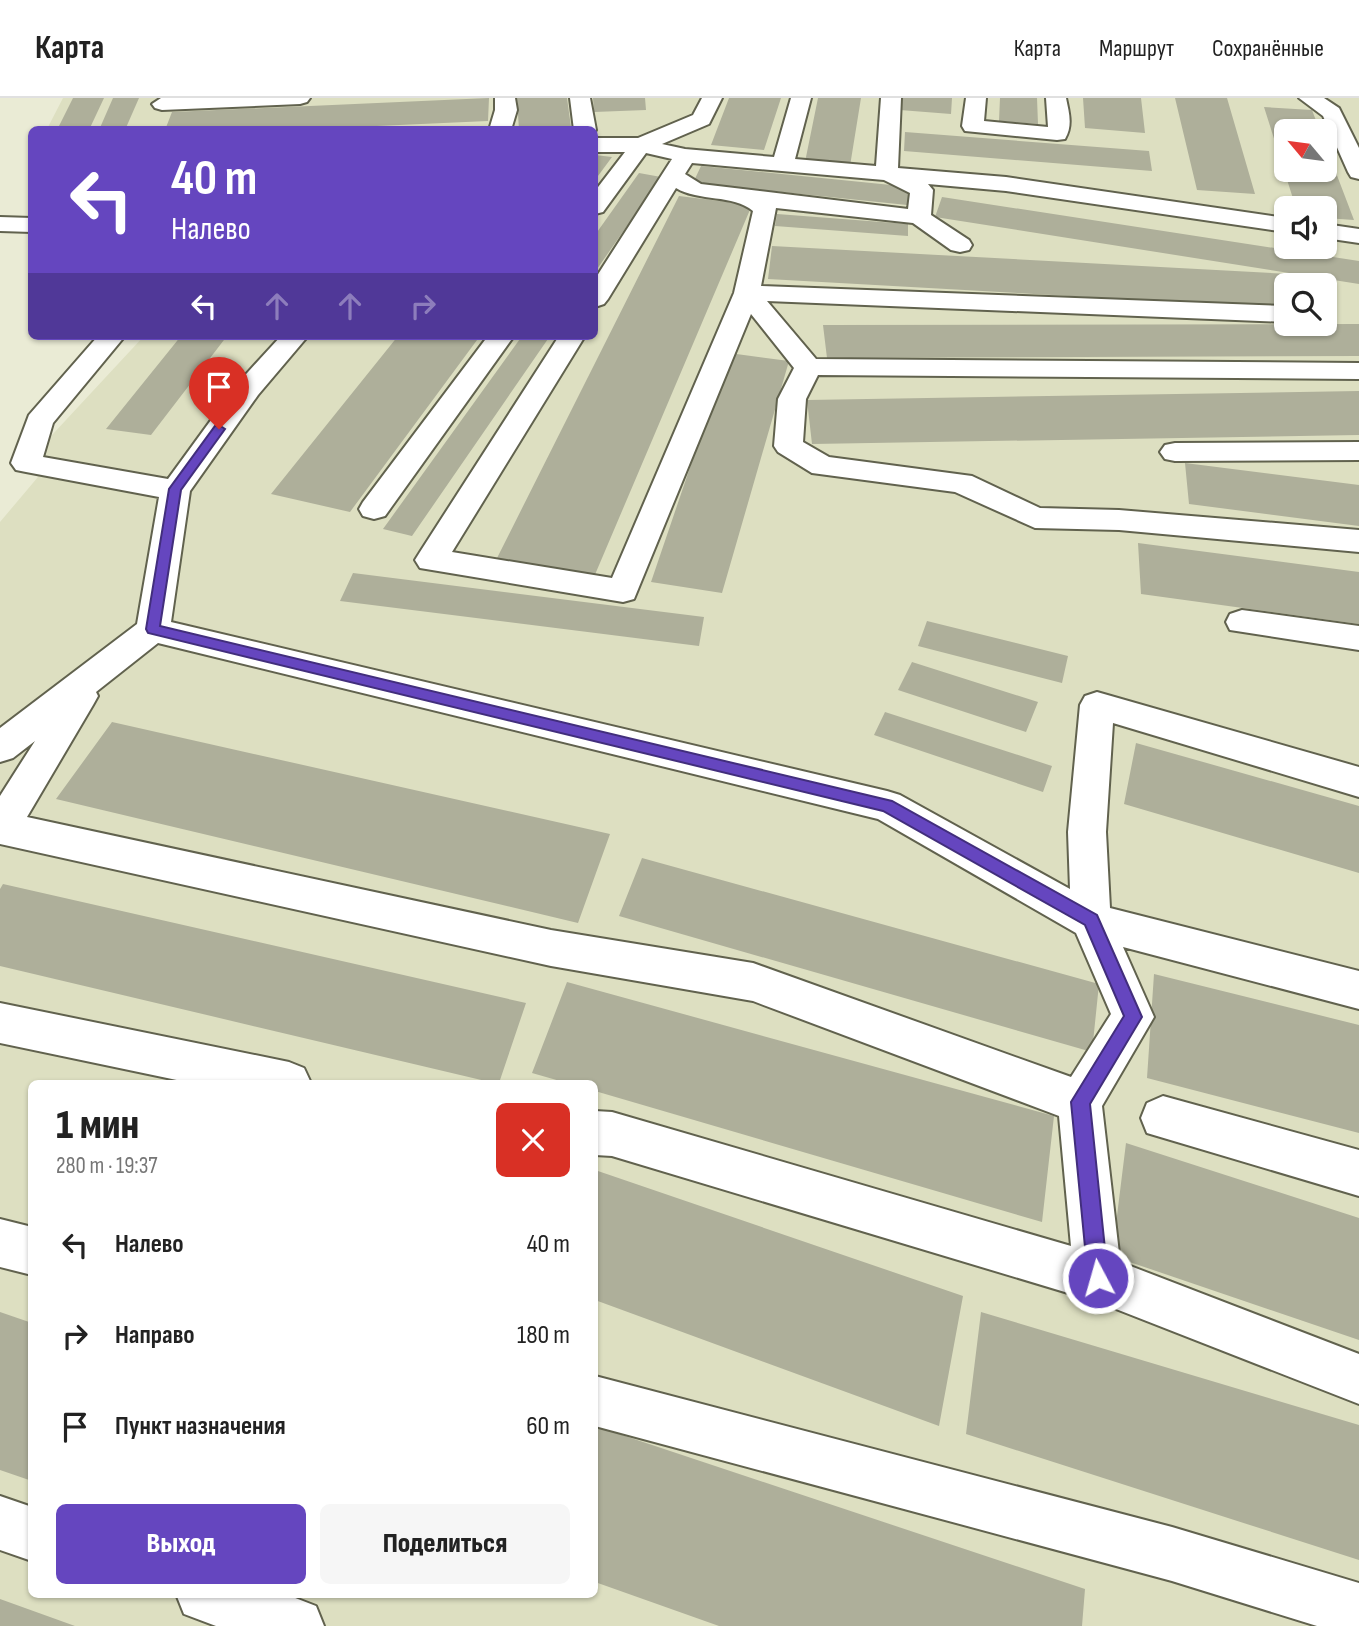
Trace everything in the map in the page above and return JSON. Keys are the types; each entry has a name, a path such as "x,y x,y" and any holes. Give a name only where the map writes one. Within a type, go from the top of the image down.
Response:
{"lane":[{"path":"154,126 163,101 300,98"},
{"path":"501,126 506,110 505,98"},
{"path":"580,98 584,126"},
{"path":"598,145 640,145 702,118 712,98"},
{"path":"783,164 801,98"},
{"path":"887,173 891,98"},
{"path":"976,98 973,126 1057,134 1060,124 1056,98"},
{"path":"1309,98 1332,113 1359,172"},
{"path":"640,145 678,166 695,190 919,217 960,245"},
{"path":"598,203 640,145"},
{"path":"678,166 783,164 1006,184 1274,223"},
{"path":"598,294 678,166"},
{"path":"887,173 922,190 919,217"},
{"path":"569,340 431,561 623,591 747,293 765,209 754,199"},
{"path":"0,224 28,225"},
{"path":"1337,233 1359,236"},
{"path":"747,293 1274,314"},
{"path":"747,293 808,367"},
{"path":"109,340 39,421 26,463 175,489"},
{"path":"0,748 153,629 175,489 248,389 291,340"},
{"path":"374,509 497,340"},
{"path":"808,367 1359,371"},
{"path":"808,367 792,399 788,446 822,467 961,483 1035,518 1119,520 1359,541"},
{"path":"1175,452 1359,451"},
{"path":"1242,622 1359,638"},
{"path":"153,629 887,806 1091,920 1359,990"},
{"path":"94,675 0,828 551,948 753,982 1080,1102"},
{"path":"1098,1278 1080,1102 1133,1017 1091,920 1087,832 1097,705 1359,782"},
{"path":"0,1023 275,1080"},
{"path":"1163,1118 1359,1173"},
{"path":"598,1133 612,1134 1098,1278 1359,1380"},
{"path":"0,1243 28,1250"},
{"path":"598,1402 1172,1554 1359,1611"},
{"path":"0,1523 28,1533"},
{"path":"216,1598 296,1626"}],"shaded area":[{"path":"63,98 1359,98 1359,1626 0,1626 0,522 38,477 26,463 140,340 598,340 598,126 49,126"}],"building":[{"path":"73,98 104,98 91,126 59,126"},
{"path":"113,98 139,98 127,126 101,126"},
{"path":"489,98 488,121 377,126 167,126 172,112"},
{"path":"517,98 567,98 571,126 519,126"},
{"path":"593,98 645,98 646,110 594,112"},
{"path":"729,98 781,98 764,150 711,145"},
{"path":"818,98 861,98 850,166 805,162"},
{"path":"902,98 952,98 951,114 900,110"},
{"path":"1000,98 1037,98 1038,124 999,121"},
{"path":"1083,98 1141,98 1145,133 1085,128"},
{"path":"1175,98 1227,98 1255,194 1197,190"},
{"path":"1264,107 1312,110 1315,119 1274,119 1274,139"},
{"path":"905,132 1149,151 1152,171 904,151"},
{"path":"598,155 612,157 598,176"},
{"path":"701,166 911,187 907,205 693,183"},
{"path":"639,173 661,177 598,268 598,231"},
{"path":"1337,175 1354,220 1337,219 1337,196 1292,196 1288,182 1337,182"},
{"path":"679,196 752,205 591,584 493,566"},
{"path":"942,197 1274,248 1274,259 1337,258 1359,261 1359,284 1337,281 1337,273 1289,273 935,217"},
{"path":"777,214 908,224 908,236 775,226"},
{"path":"772,246 1274,273 1274,307 768,279"},
{"path":"1274,324 1274,336 1337,336 1337,324 1359,324 1359,356 827,358 823,325"},
{"path":"178,340 224,340 151,435 106,429"},
{"path":"395,340 477,340 350,512 271,494"},
{"path":"519,340 547,340 412,536 383,529"},
{"path":"729,353 789,361 722,593 651,582"},
{"path":"1359,391 1359,435 812,444 807,400"},
{"path":"1185,463 1359,485 1359,526 1189,504"},
{"path":"1138,543 1359,572 1359,624 1141,594"},
{"path":"353,573 704,617 699,646 340,601"},
{"path":"927,621 1068,656 1062,683 918,646"},
{"path":"912,662 1038,702 1026,732 898,690"},
{"path":"885,712 1052,766 1043,792 874,735"},
{"path":"112,722 610,834 578,923 56,799"},
{"path":"1136,743 1359,806 1359,873 1124,804"},
{"path":"642,858 1099,984 1092,1052 619,916"},
{"path":"3,884 526,1003 500,1080 481,1080 0,966 0,889"},
{"path":"1154,974 1359,1025 1359,1133 1147,1078"},
{"path":"567,982 1054,1116 1042,1222 598,1092 598,1080 556,1080 532,1073"},
{"path":"1126,1143 1359,1218 1359,1340 1112,1256"},
{"path":"598,1171 963,1296 939,1426 598,1301"},
{"path":"0,1312 28,1322 28,1480 0,1470"},
{"path":"981,1312 1359,1425 1359,1560 966,1434"},
{"path":"598,1427 1085,1589 1082,1626 719,1626 598,1583"},
{"path":"0,1599 75,1626 0,1626"}],"route":[{"path":"219,429 175,489 153,629 887,806 1091,920 1133,1017 1080,1102 1098,1278"}]}
